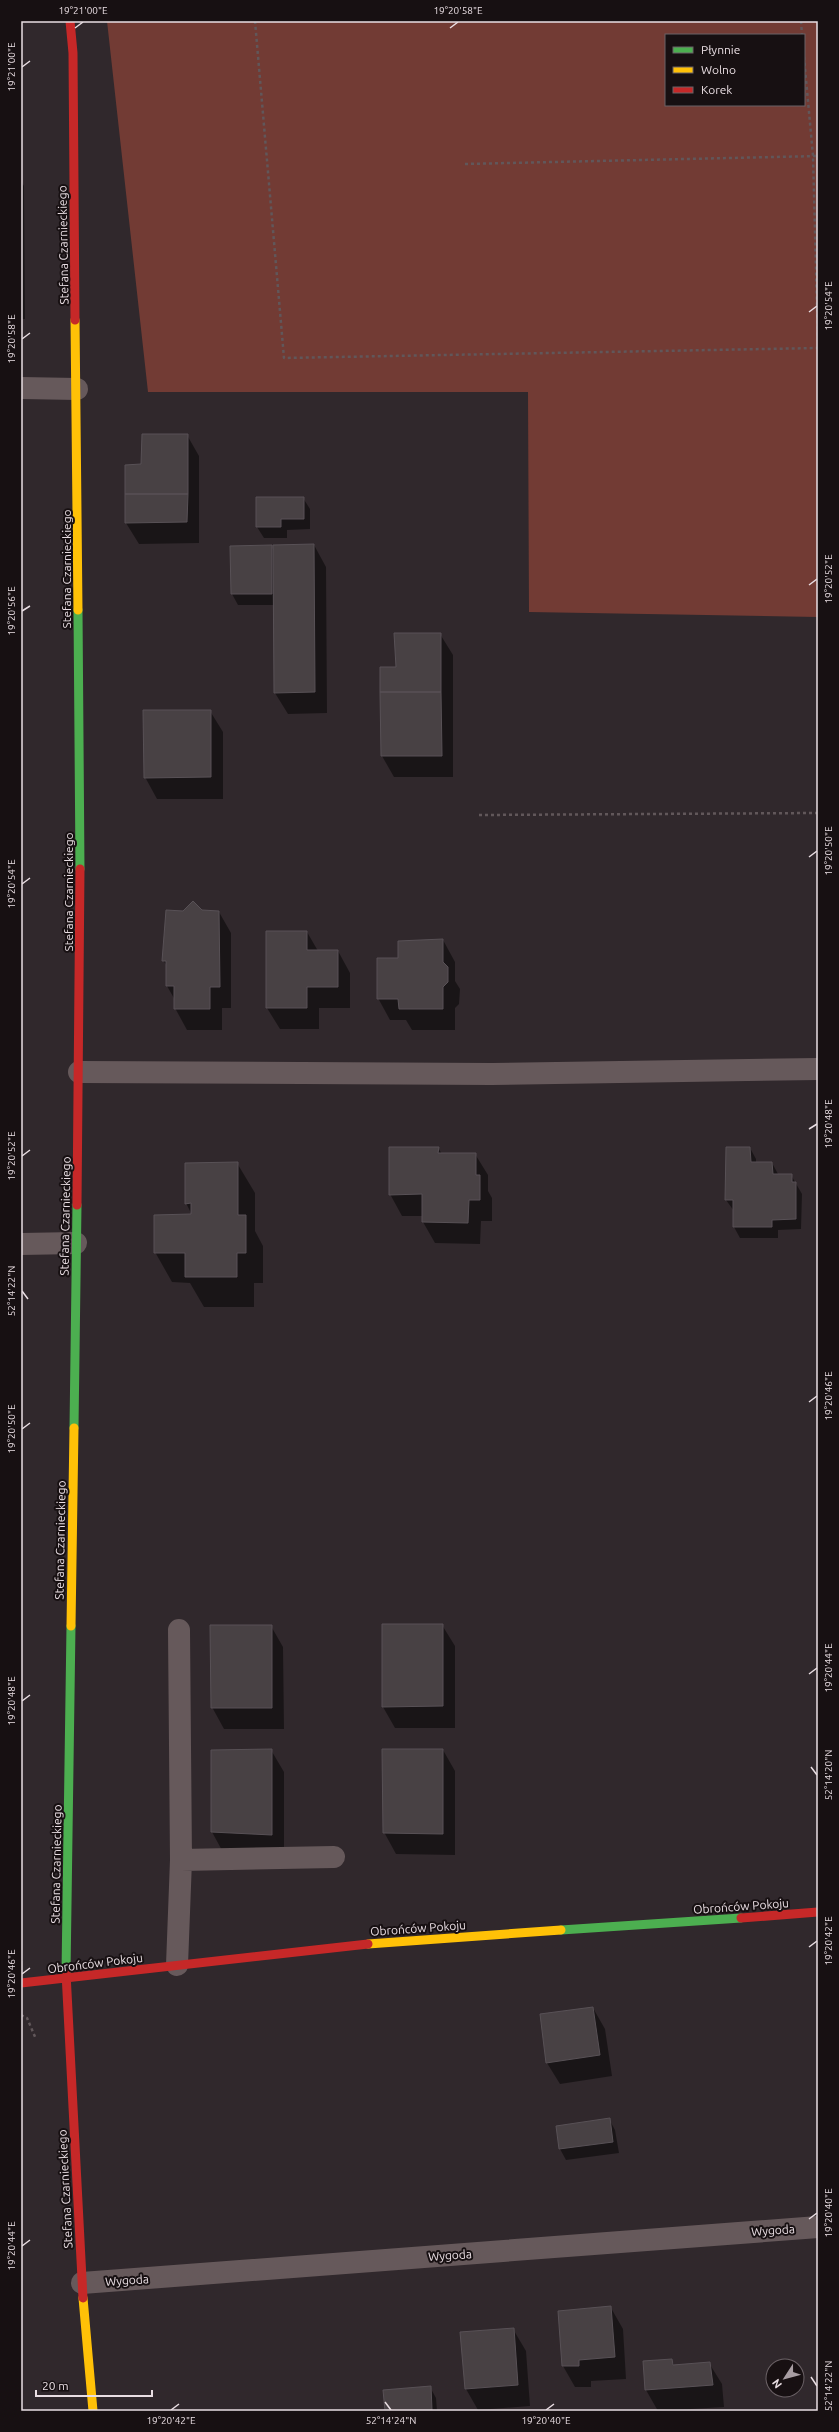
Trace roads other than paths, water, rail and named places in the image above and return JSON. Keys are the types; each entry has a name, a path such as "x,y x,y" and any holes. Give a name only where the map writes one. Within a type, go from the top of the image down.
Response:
{"street":[{"name":"Stefana Czarnieckiego","path":"70,21 73,53 80,821 79,1072 66,1979 82,2283 93,2411"},
{"path":"21,388 77,389"},
{"path":"79,1072 492,1074 818,1069"},
{"path":"21,1244 76,1243"},
{"path":"177,1965 181,1860 179,1630"},
{"path":"181,1860 334,1857"},
{"name":"Obrońców Pokoju","path":"21,1983 66,1979 330,1947 818,1912"},
{"name":"Wygoda","path":"82,2283 818,2227"}]}
